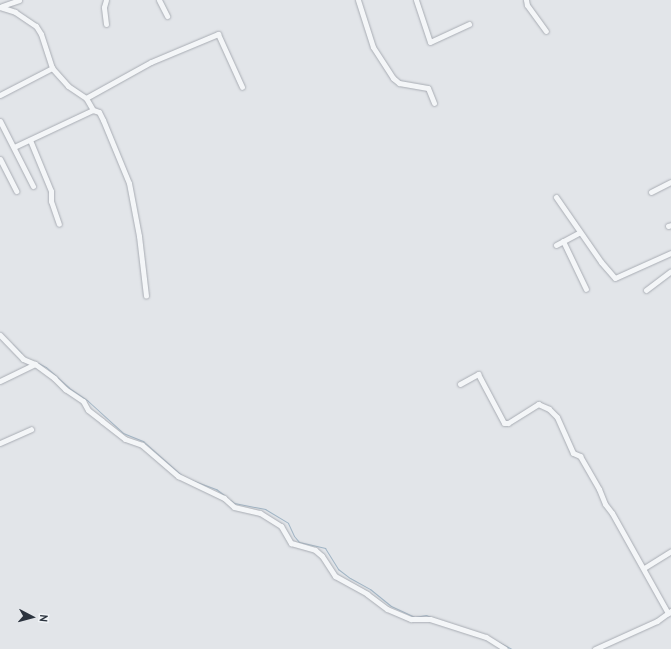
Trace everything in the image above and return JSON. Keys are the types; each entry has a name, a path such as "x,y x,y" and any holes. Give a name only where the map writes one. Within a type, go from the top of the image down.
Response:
{"street":[{"path":"1,6 19,0"},
{"path":"106,0 106,24"},
{"path":"159,0 167,16"},
{"path":"358,0 373,47 393,78 399,83 428,88 434,103"},
{"path":"416,0 430,42 470,24"},
{"path":"526,0 527,5 546,31"},
{"path":"1,6 36,26 41,34 52,68 68,86 86,98 93,110 99,112 129,183 139,236 146,296"},
{"path":"86,98 151,62 218,34 242,87"},
{"path":"0,95 52,68"},
{"path":"14,147 93,110"},
{"path":"0,121 33,186"},
{"path":"30,140 51,192 51,201 59,224"},
{"path":"0,159 16,191"},
{"path":"651,192 671,182"},
{"path":"556,197 601,262 617,278 671,253"},
{"path":"556,244 580,232"},
{"path":"563,241 586,289"},
{"path":"646,290 671,271"},
{"path":"0,335 23,359 35,364 54,378 65,390 83,401 88,410 125,439 142,445 178,476 224,498 234,507 260,514 281,526 291,543 315,550 322,556 335,576 367,594 386,609 405,617 430,619 486,637 505,649"},
{"path":"0,381 35,364"},
{"path":"460,384 478,374 504,423 508,423 538,404 549,409 557,417 573,453 580,456 599,489 605,504 612,513 669,612 657,621 595,649"},
{"path":"0,442 31,429"},
{"path":"644,568 671,551"}],"waterway":[{"path":"12,344 21,353"},
{"path":"38,363 46,367 69,388 88,401 123,433 143,441 181,475"},
{"path":"191,480 216,489 224,495"},
{"path":"230,500 234,503 265,509 288,523 294,536 299,542 325,548 338,569 350,578 370,589 391,606 415,617 426,615 431,617"},
{"path":"498,642 512,649"}]}
